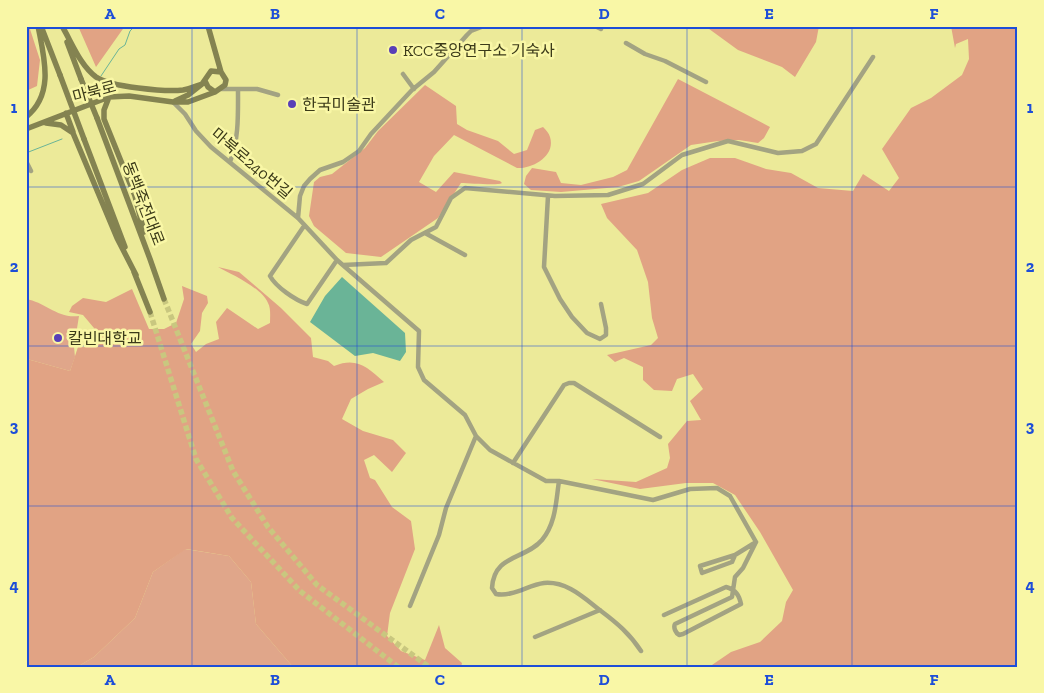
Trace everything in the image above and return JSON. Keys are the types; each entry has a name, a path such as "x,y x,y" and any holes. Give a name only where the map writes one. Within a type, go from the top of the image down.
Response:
{"main road":[{"name":"동백죽전대로","path":"40,26 150,312"},
{"path":"26,117 36,108 44,90 44,59 40,26"},
{"name":"동백죽전대로","path":"61,26 164,299"},
{"path":"61,26 77,55 95,76 107,82 169,91 185,90 203,83"},
{"path":"203,83 215,92 225,85 226,80 221,72 208,26"},
{"path":"173,102 188,95 203,83 212,72 221,72"},
{"name":"마북로","path":"26,129 109,97 129,96 173,102 188,102 215,92"},
{"path":"104,119 104,110 109,97"},
{"path":"96,103 135,196 150,259"},
{"path":"66,113 117,238 136,275"},
{"path":"44,122 61,125 74,133"}],"street":[{"path":"298,218 300,196 304,186 310,179 320,170 343,162 359,151 370,134 414,89 434,72 471,31 484,26"},
{"path":"595,26 600,29"},
{"path":"626,43 645,54 665,61 706,82"},
{"path":"343,265 386,263 411,240 436,227 451,198 465,188 548,196 608,195 643,184 682,156 728,141 778,153 802,151 816,144 873,57"},
{"path":"403,74 414,89"},
{"path":"221,88 238,90 257,89 278,94"},
{"path":"230,162 236,148 238,90"},
{"name":"마북로240번길","path":"173,102 211,147 298,218 337,260 419,332 418,367 424,380 465,415 476,436"},
{"path":"26,161 31,171"},
{"path":"548,196 544,267 560,299 572,317 588,333 600,340 606,335 601,304"},
{"path":"304,226 270,276 273,281 301,302 307,304 337,260"},
{"path":"425,233 465,255"},
{"path":"514,463 564,385 569,382 604,400 660,437"},
{"path":"410,606 439,535 446,508 476,436 490,450 546,480 560,481 653,500 690,489 717,488 730,496 756,542"},
{"path":"560,481 552,525 542,540 535,546 508,560 498,568 493,578 492,588 496,594 505,596 539,584 556,583 581,594 615,621 632,637 641,651"},
{"path":"735,554 732,562 702,573 700,566 735,554 756,542"},
{"path":"664,615 726,587 734,590 739,596 741,604 683,634 676,634 675,624 732,597 734,590 735,577 743,568 756,542"},
{"path":"535,637 600,610"}],"shaded area":[{"path":"26,26 29,26 40,60 37,86 26,91"},
{"path":"78,26 125,26 96,67"},
{"path":"705,26 819,26 816,42 795,77 782,67 738,50"},
{"path":"951,26 1018,26 1018,667 709,667 731,652 760,642 782,621 786,602 793,590 760,532 735,495 713,483 686,483 640,489 592,479 636,482 667,468 670,458 668,444 687,421 701,420 690,401 703,389 693,374 677,379 672,391 654,390 643,380 643,367 624,358 615,362 607,355 651,345 658,338 652,318 648,282 637,250 607,218 601,204 648,193 682,170 710,158 735,158 766,169 791,173 818,188 853,191 863,174 889,191 899,178 882,149 911,108 931,98 962,75 969,59 968,39 956,44 955,48"},
{"path":"678,79 770,127 764,138 758,143 739,140 691,145 639,181 618,187 561,192 531,190 524,184 526,176 532,168 556,172 561,183 581,185 613,177 627,170"},
{"path":"425,85 456,106 457,124 467,130 498,141 514,154 527,150 535,130 543,127 550,137 551,144 549,150 536,164 517,168 454,135 434,156 419,182 436,192 454,172 500,181 502,183 461,183 438,218 381,257 346,253 314,226 309,216 314,182 320,177 332,174 365,148 378,131"},
{"path":"218,267 239,272 281,308 311,338 313,357 328,361 334,366 342,363 361,365 384,382 351,399 342,419 363,431 393,440 406,453 392,472 374,455 364,460 370,478 375,480 392,507 411,521 415,549 390,613 387,636 401,651 425,660 439,625 445,648 462,663 461,667 293,667 256,624 251,582 229,556 186,549 153,572 135,618 94,657 77,667 26,667 26,360 70,371 78,347 85,347 94,328 83,315 69,312 72,306 83,298 106,302 132,289 149,329 164,329 176,323 184,299 182,286 207,296 208,303 202,313 200,331 191,344 196,352 206,344 219,339 216,322 227,308 258,329 270,323 270,307 265,297 246,282"},
{"path":"342,277 405,333 406,352 400,361 373,353 355,356 310,322 325,296"},
{"name":"칼빈대학교","path":"26,299 39,303 58,313 79,316 74,347 75,357 70,371 26,360"},
{"path":"185,549 229,556 251,582 256,624 293,667 77,667 94,657 135,618 153,572"}],"waterway":[{"path":"101,76 119,49 125,45 130,31 135,26"},
{"path":"90,93 97,82"},
{"path":"26,153 62,139"}],"tunnel":[{"path":"164,299 233,471 268,527 317,585 429,667"},
{"path":"150,312 196,459 232,518 300,591 398,667"}],"place":[{"name":"KCC중앙연구소 기숙사","path":"393,50"},
{"name":"한국미술관","path":"292,104"},
{"name":"칼빈대학교","path":"58,338"}]}
